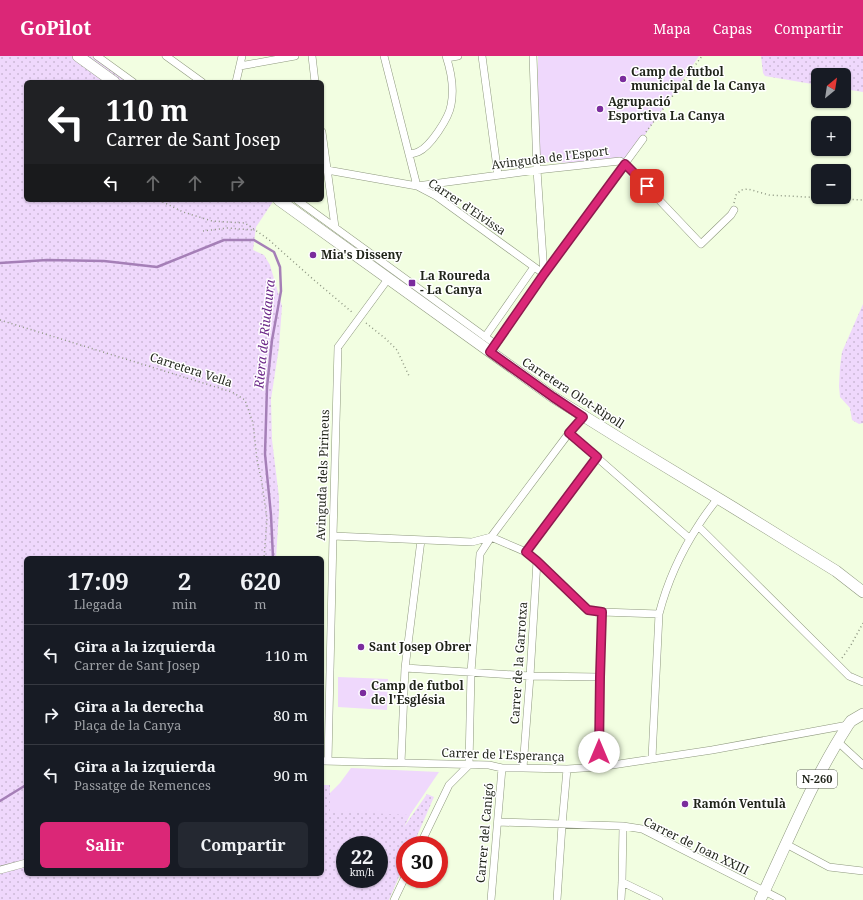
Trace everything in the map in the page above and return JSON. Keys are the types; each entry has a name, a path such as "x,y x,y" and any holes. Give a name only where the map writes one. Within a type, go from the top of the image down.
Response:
{"main road":[{"path":"78,56 111,80"},
{"name":"Carretera Olot-Ripoll","path":"282,202 388,279 492,348 553,397 583,417 836,571 863,592"},
{"name":"N-260","path":"762,896 815,783 837,741 851,721 863,714"}],"street":[{"path":"97,56 130,80"},
{"path":"166,56 199,80"},
{"path":"236,80 242,56"},
{"path":"240,66 295,56"},
{"path":"312,56 315,80"},
{"path":"384,56 417,186"},
{"path":"409,154 419,152 434,138 444,122 451,107 452,85 447,57 458,56"},
{"path":"482,56 498,175"},
{"path":"533,56 537,170 544,274"},
{"path":"300,202 485,337 492,348 643,139"},
{"path":"324,156 335,227"},
{"name":"Avinguda de l'Esport","path":"417,186 537,170 620,162 625,164 701,244 731,215 734,210"},
{"name":"Carrer d'Eivissa","path":"325,168 417,186 436,196 544,274"},
{"path":"485,337 534,267"},
{"name":"Avinguda dels Pirineus","path":"325,761 338,347 388,279"},
{"path":"424,836 449,785 469,765 471,672 480,554 491,537 569,433 583,417"},
{"path":"569,433 690,539"},
{"path":"526,552 597,457"},
{"path":"652,758 659,614 662,602 680,557 698,526 718,498"},
{"path":"698,526 849,676 863,682"},
{"path":"332,536 472,542 491,537 526,552 588,610 602,612 659,614"},
{"path":"402,763 405,668 421,540"},
{"name":"Carrer de la Garrotxa","path":"523,768 537,561"},
{"path":"599,767 602,612"},
{"path":"405,668 530,676 600,677"},
{"name":"Carrer de l'Esperança","path":"325,761 489,765 502,768 567,769 599,767 848,726"},
{"path":"837,741 863,765"},
{"name":"Carrer del Canigó","path":"491,900 502,768"},
{"path":"557,900 567,769"},
{"name":"Carrer de Joan XXIII","path":"498,822 623,826 642,829 762,896 782,900"},
{"path":"621,900 623,826"},
{"path":"786,844 829,866 863,870"},
{"path":"0,870 24,864"},
{"path":"622,882 659,900"},
{"path":"394,900 400,888"}],"path":[{"path":"643,139 650,126 702,56"},
{"path":"734,210 736,195 741,190 748,189 769,195 863,200"},
{"path":"163,202 183,212 212,221 245,223 268,238 314,280 359,318 386,338 396,350 410,378"},
{"path":"203,231 227,228 254,230"},
{"name":"Carretera Vella","path":"0,320 232,392 245,400 253,423 257,460 267,519 264,556"},
{"path":"837,664 851,645 863,623"}],"shaded area":[{"path":"0,56 91,56 124,80 24,80 24,202 273,202 256,227 253,250 264,255 270,265 282,306 279,347 271,399 272,440 279,497 276,556 24,556 24,876 324,876 324,785 330,785 330,811 410,815 404,827 427,794 434,797 417,836 396,836 396,884 389,900 0,900"},
{"name":"Agrupació Esportiva La Canya","path":"538,56 699,56 625,164 536,162"},
{"path":"761,56 863,56 863,92 851,90 851,68 811,68 811,84 765,76 763,73"},
{"path":"863,304 863,423 859,424 852,420 850,408 840,397 839,386 842,352"},
{"name":"Camp de futbol de l'Església","path":"338,677 388,679 387,710 338,707"},
{"path":"351,768 439,772 393,840 388,842 388,836 336,836 336,881 222,900 314,876 324,876 324,799 340,783"}],"waterway":[{"name":"Riera de Riudaura","path":"0,263 47,260 104,261 157,267 224,240 254,240 274,252 280,267 281,291 272,340 267,387 265,454 271,515 273,556"},
{"name":"Riera de Riudaura","path":"0,801 24,786"}],"place":[{"name":"Camp de futbol municipal de la Canya","path":"623,79"},
{"name":"Agrupació Esportiva La Canya","path":"600,109"},
{"name":"Mia's Disseny","path":"313,255"},
{"name":"La Roureda - La Canya","path":"412,283"},
{"name":"Sant Josep Obrer","path":"361,647"},
{"name":"Camp de futbol de l'Església","path":"363,693"},
{"name":"Ramón Ventulà","path":"685,804"}],"route":[{"path":"599,752 602,612 588,610 526,552 597,457 569,433 583,417 490,352 544,274 625,164 647,186"}]}
